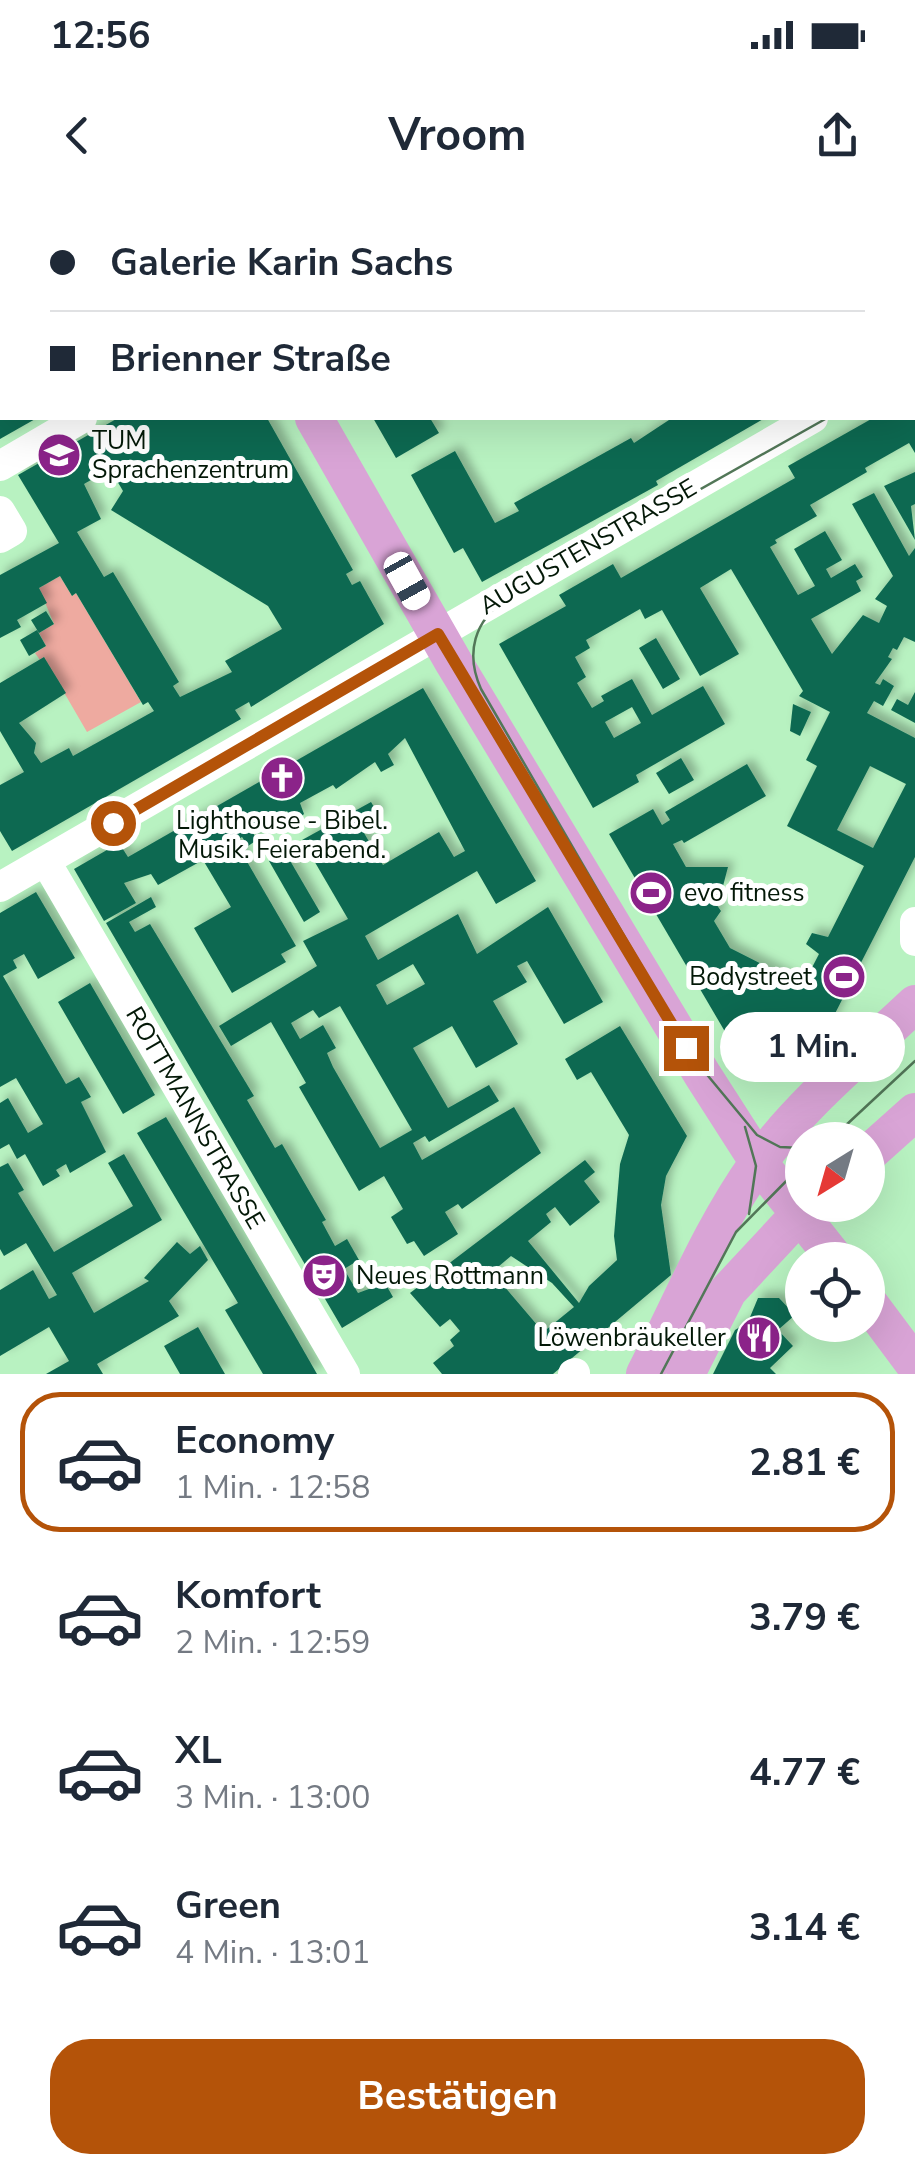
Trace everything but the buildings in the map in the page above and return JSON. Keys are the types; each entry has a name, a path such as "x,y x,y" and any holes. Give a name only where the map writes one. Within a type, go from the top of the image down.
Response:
{"main road":[{"path":"315,420 603,913 759,1162 785,1189"},
{"path":"646,1374 719,1228 759,1162 801,1113 915,1004"},
{"path":"885,1139 915,1112"},
{"path":"686,1374 728,1291 792,1222"},
{"path":"885,1325 915,1365"}],"street":[{"path":"0,466 79,420"},
{"name":"AUGUSTENSTRASSE","path":"0,887 810,420"},
{"name":"ROTTMANNSTRASSE","path":"46,862 345,1374"},
{"path":"915,922 915,941"}],"shaded area":[{"path":"60,576 72,596 76,593 141,702 87,732 44,658 40,660 35,653 46,646 39,633 54,624 39,588"}],"tram line":[{"path":"785,1147 757,1135 699,1065 481,689 473,650 480,627 507,598 823,420"},
{"path":"849,1122 915,1061"},
{"path":"745,1127 756,1166 749,1214"},
{"path":"661,1374 736,1232 785,1182"}],"place":[{"name":"TUM Sprachenzentrum","path":"59,455"},
{"name":"Lighthouse - Bibel. Musik. Feierabend.","path":"282,778"},
{"name":"evo fitness","path":"651,893"},
{"name":"Bodystreet","path":"844,977"},
{"name":"Neues Rottmann","path":"324,1276"},
{"name":"Löwenbräukeller","path":"759,1338"}],"route":[{"path":"113,823 438,634 686,1048"}]}
